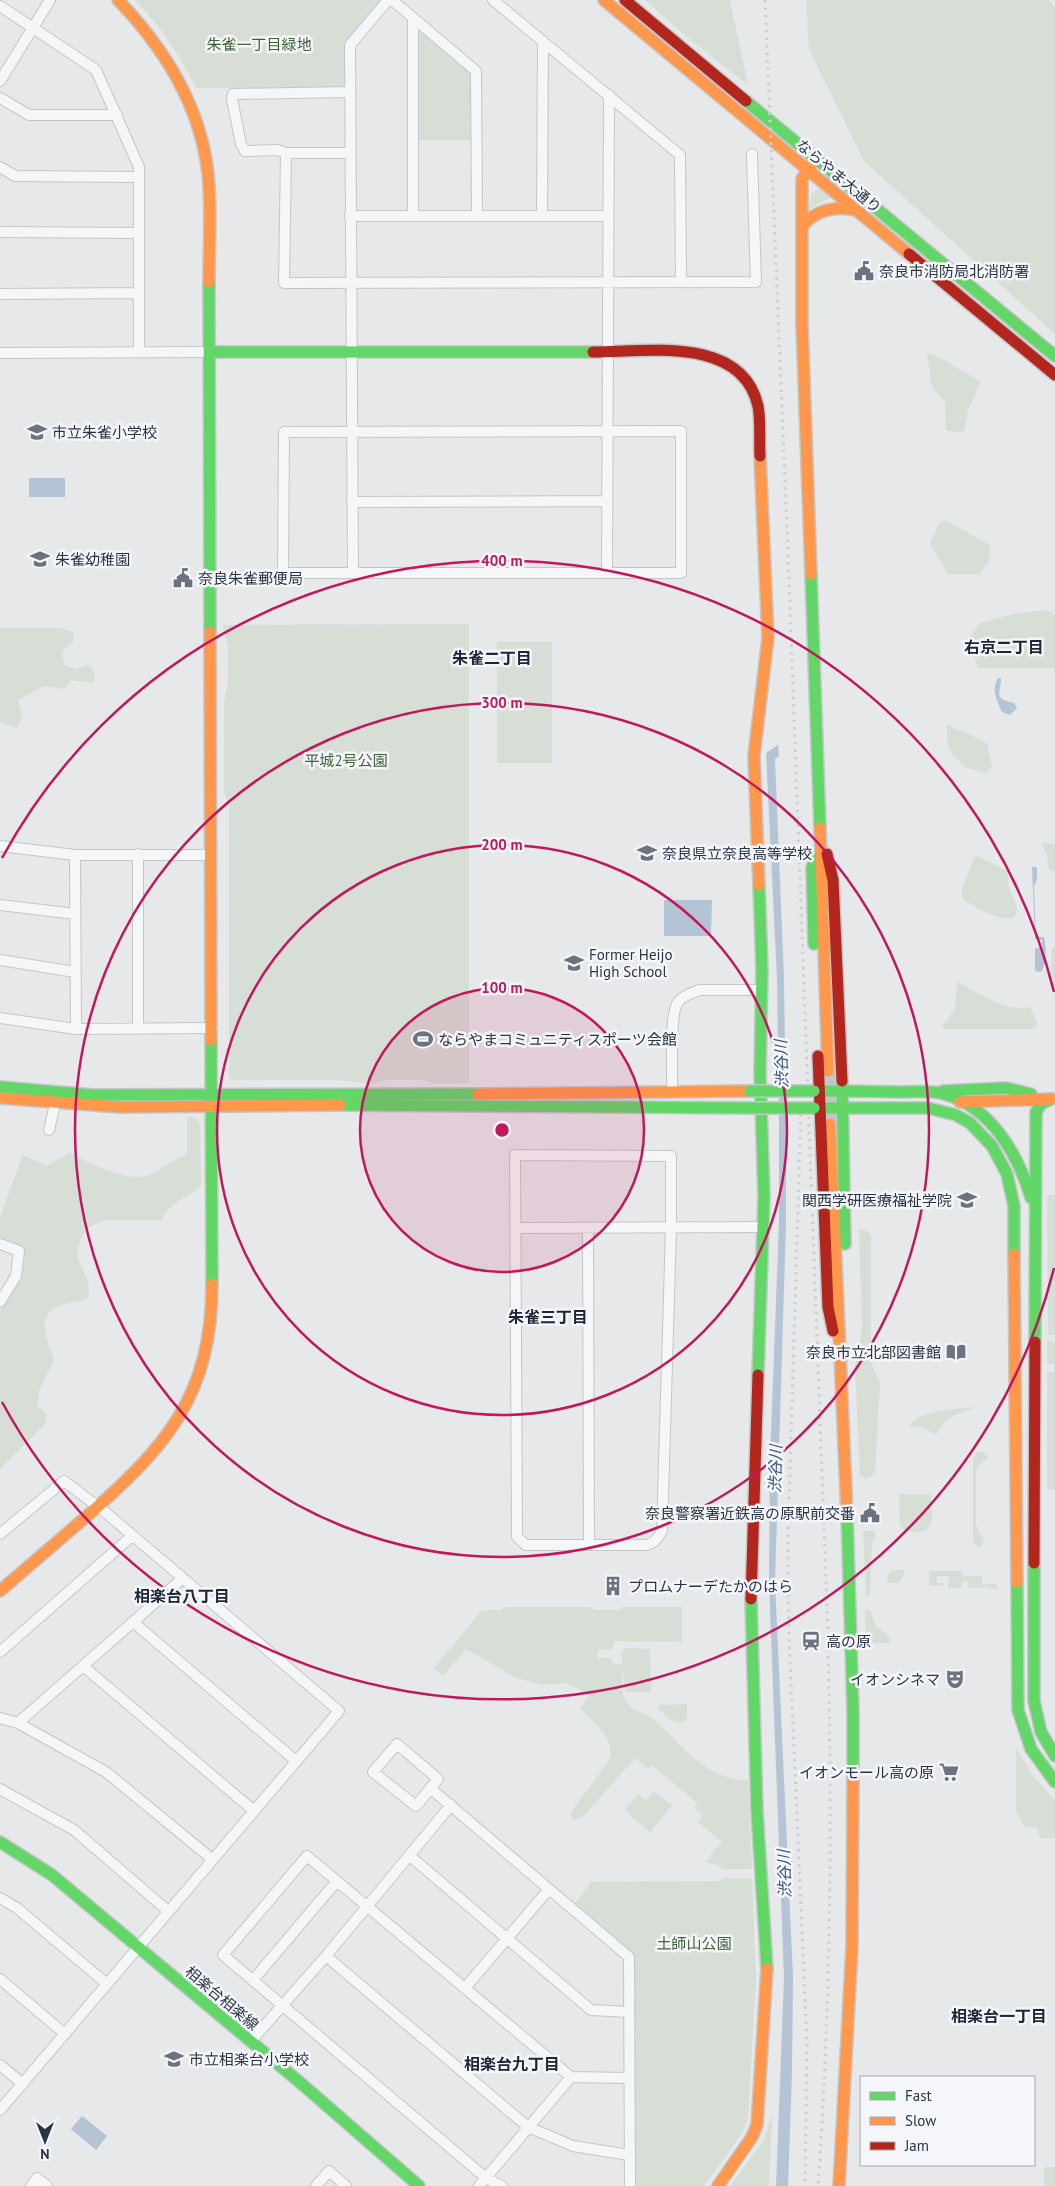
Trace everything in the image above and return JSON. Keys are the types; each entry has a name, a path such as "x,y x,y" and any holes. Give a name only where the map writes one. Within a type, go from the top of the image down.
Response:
{"street":[{"path":"0,82 50,0"},
{"path":"0,1591 98,1506 156,1452 185,1406 204,1358 210,1332 212,1303 213,1101 210,185 197,124 185,92 166,56 139,22 118,0"},
{"path":"353,573 350,45 388,0"},
{"path":"392,0 476,72 477,216"},
{"path":"493,0 680,155 681,282"},
{"name":"ならやま大通り","path":"604,0 1055,375"},
{"name":"ならやま大通り","path":"626,0 1055,356"},
{"path":"0,6 34,26 96,70 139,166 139,352"},
{"path":"413,19 413,216"},
{"path":"542,216 543,41"},
{"path":"350,92 233,94 232,99 241,144 245,151 277,150 286,153 350,153"},
{"path":"607,573 609,95"},
{"path":"0,98 29,115 117,115"},
{"path":"286,153 284,283 756,282 752,154"},
{"path":"816,158 802,178 802,226 806,458 828,1071"},
{"path":"0,167 15,176 139,177"},
{"path":"802,226 808,218 828,209 843,207 857,210"},
{"path":"350,216 608,216"},
{"path":"0,232 139,233"},
{"path":"0,294 139,293"},
{"path":"0,353 695,352 716,356 732,365 744,378 758,406 768,638 754,744 762,970 764,1227 751,1608 757,1811 766,1974 757,2125 752,2137 718,2186"},
{"path":"607,430 681,431 681,573 283,573 284,432 607,430"},
{"path":"352,502 607,501"},
{"path":"821,836 812,868 817,1108 828,1307 842,1370"},
{"path":"821,836 833,880 843,1108 846,1312 842,1370"},
{"path":"0,846 75,855 211,855"},
{"path":"138,854 138,1029"},
{"path":"75,855 76,1029"},
{"path":"0,905 75,914"},
{"path":"0,960 75,972"},
{"path":"672,1092 673,1015 678,1002 691,992 700,990 761,990"},
{"path":"0,1018 76,1029 212,1028"},
{"path":"1,1098 55,1104 648,1094 672,1092 933,1092 1006,1088 1053,1099"},
{"path":"962,1102 979,1089"},
{"path":"933,1092 946,1094 962,1102 997,1128 1012,1148 1027,1181 1035,1213"},
{"path":"1,1098 93,1095 213,1101 751,1108 933,1108 962,1102 1053,1099"},
{"path":"1053,1099 1041,1104 1036,1112 1034,1701 1041,1732 1055,1756"},
{"path":"962,1102 962,1112 968,1122 994,1148 1003,1161 1012,1191 1017,1396 1018,1710 1031,1750 1055,1782"},
{"path":"49,1130 55,1104"},
{"path":"933,1108 968,1122"},
{"path":"830,1124 849,1561 853,1799 852,1947 839,2186"},
{"path":"515,1155 671,1156 672,1229 662,1531 655,1541 647,1545 526,1545 517,1537 516,1228 515,1155"},
{"path":"516,1228 672,1229 764,1227"},
{"path":"588,1228 589,1545"},
{"path":"0,1244 19,1251 16,1276 0,1301"},
{"path":"0,1534 64,1481 98,1506 340,1711 0,2110"},
{"path":"0,1652 132,1536"},
{"path":"18,1723 184,1578"},
{"path":"133,1622 296,1761"},
{"path":"84,1666 254,1811"},
{"path":"0,1718 18,1723 106,1772 212,1860"},
{"path":"397,1744 438,1779 430,1788 416,1806 373,1772 397,1744"},
{"path":"0,1788 74,1830 168,1911"},
{"path":"430,1788 629,1957 630,2186"},
{"path":"251,2041 326,1956 451,1805"},
{"name":"相楽台相楽線","path":"0,1842 52,1875 251,2041 419,2186"},
{"path":"502,2186 482,2182 253,1980 223,1956 307,1856 571,2077 629,2078"},
{"path":"410,1856 594,2012 629,2012"},
{"path":"253,1980 337,1881"},
{"path":"465,1988 549,1889"},
{"path":"0,1898 17,1908 106,1984"},
{"path":"326,1956 528,2127 573,2146 629,2155"},
{"path":"0,1979 65,2034"},
{"path":"0,2065 23,2084"},
{"path":"482,2182 571,2077"},
{"path":"316,2186 329,2171 346,2186"},
{"path":"30,2186 38,2178 47,2186"}],"green space":[{"name":"朱雀一丁目緑地","path":"135,0 382,0 346,44 346,84 342,88 196,88 169,42"},
{"path":"645,0 730,0 748,85 687,37"},
{"path":"806,0 1049,0 1055,8 1055,334 864,161 809,49"},
{"path":"424,32 471,72 472,140 417,140 417,35"},
{"path":"821,188 831,197 809,209 811,193"},
{"path":"927,354 937,356 981,382 968,410 964,431 961,433 946,430 945,401 932,388"},
{"path":"942,521 949,522 991,546 988,563 979,574 948,574 930,544 938,525"},
{"path":"1047,610 1055,615 1055,668 978,668 968,640 980,623 1014,614"},
{"name":"平城2号公園","path":"469,624 469,1083 439,1084 422,1080 386,1080 370,1084 338,1080 232,1080 229,1078 229,806 224,792 224,701 228,683 228,648 223,625"},
{"path":"0,628 58,628 74,632 73,642 62,651 64,665 76,669 89,665 95,675 92,683 71,680 64,689 44,686 18,700 22,718 17,728 0,722"},
{"path":"497,642 552,642 552,763 497,763"},
{"path":"947,725 960,731 962,730 987,744 992,767 986,773 965,767 951,753 947,742"},
{"path":"1044,843 1055,844 1055,872 1049,869 1047,856 1042,845"},
{"path":"975,855 1008,871 1009,888 1017,906 1015,915 1010,918 1002,918 962,899 962,889"},
{"path":"1054,947 1055,987 1050,981 1052,948"},
{"path":"957,981 992,1001 1011,1007 1030,1007 1038,1025 1032,1029 943,1029 942,1025 955,1010"},
{"path":"187,1117 194,1117 200,1124 201,1186 172,1206 162,1220 105,1220 93,1225 83,1235 78,1247 78,1254 88,1283 88,1298 55,1308 45,1320 46,1335 54,1360 39,1391 38,1406 47,1414 46,1423 0,1469 0,1311 22,1278 24,1248 0,1239 0,1217 23,1155 47,1166 69,1153 111,1172 134,1177 144,1176 154,1173 187,1154"},
{"path":"1047,1195 1055,1195 1055,1335 1048,1335"},
{"path":"859,1229 867,1231 871,1235 871,1363 880,1383 875,1473 866,1479 860,1476 855,1368 862,1327"},
{"path":"1047,1341 1055,1342 1055,1364 1047,1364"},
{"path":"1047,1372 1055,1372 1055,1490 1047,1490"},
{"path":"977,1407 953,1416 943,1424 936,1435 924,1428 909,1426 914,1421 930,1413"},
{"path":"977,1452 983,1452 988,1458 981,1462 976,1471 976,1525 984,1541 980,1547 974,1544 973,1538 973,1458"},
{"path":"899,1494 931,1494 932,1520 929,1527 921,1532 912,1532 900,1526"},
{"path":"863,1531 875,1531 875,1539 872,1542 870,1593 866,1597"},
{"path":"893,1570 904,1570 903,1578 898,1583 887,1583 888,1574"},
{"path":"929,1571 962,1571 963,1576 982,1576 982,1584 997,1584 997,1589 990,1589 990,1587 969,1588 968,1581 962,1582 962,1588 948,1588 949,1576 937,1576 937,1583 944,1583 944,1586 929,1586"},
{"path":"505,1607 591,1607 594,1610 621,1610 622,1607 682,1607 682,1642 614,1641 613,1649 598,1650 597,1658 610,1658 614,1664 622,1664 624,1648 650,1649 651,1690 649,1692 625,1692 622,1665 622,1683 625,1700 635,1710 653,1719 707,1768 719,1774 748,1780 752,1869 723,1869 717,1865 705,1862 722,1842 698,1822 703,1816 694,1808 698,1804 652,1765 649,1769 635,1758 582,1818 572,1820 571,1812 608,1762 610,1754 610,1747 603,1732 580,1709 590,1695 567,1683 542,1685 517,1678 466,1649 443,1676 434,1668 482,1610 501,1610"},
{"path":"865,1609 870,1610 876,1627 888,1635 891,1643 866,1643"},
{"path":"687,1704 687,1718 681,1723 671,1721 659,1709 659,1705"},
{"path":"1016,1748 1033,1776 1055,1800 1055,1838 1039,1838 1038,1828 1024,1826 1016,1812"},
{"path":"653,1791 672,1805 650,1832 628,1814 629,1812 625,1809 638,1794 646,1800"},
{"name":"土師山公園","path":"722,1878 752,1878 756,1980 748,2118 741,2135 704,2186 634,2186 633,1954 575,1903 591,1882 721,1881"},
{"path":"772,2115 769,2186 730,2186 764,2140"},
{"path":"1044,2167 1055,2167 1055,2186 1044,2186"}],"water":[{"path":"29,478 65,478 65,497 29,497"},
{"path":"998,678 1001,678 1000,697 1014,703 1017,708 1010,715 1002,712 997,699 995,686"},
{"name":"渋谷川","path":"778,745 779,756 775,759 784,978 786,1223 775,1582 793,1976 788,2186 776,2186 784,1977 769,1583 770,1459 779,1222 779,1126 777,979 766,753"},
{"path":"1032,867 1037,867 1037,880 1034,886 1036,937 1044,937 1046,951 1046,960 1041,972 1035,971 1035,948 1042,948 1042,940 1035,939"},
{"path":"664,900 712,900 711,936 664,936"},
{"path":"82,2116 107,2136 96,2150 71,2129"}],"tunnel":[{"path":"828,1071 830,1124"}],"railway":[{"path":"765,0 787,528 828,1635 830,1773 828,1980 818,2186"},
{"path":"801,1107 788,1536 789,1635 807,2044 805,2186"}],"traffic: fast":[{"path":"746,101 1055,356"},
{"path":"209,282 210,632"},
{"path":"211,352 593,352"},
{"path":"811,574 820,828"},
{"path":"814,944 812,868 815,859"},
{"path":"758,1375 764,1197 760,1072 762,970 759,885"},
{"path":"211,1040 212,1284"},
{"path":"842,1081 845,1244"},
{"path":"0,1087 93,1095 478,1094"},
{"path":"943,1091 1006,1088 1031,1094"},
{"path":"750,1091 814,1091"},
{"path":"814,1091 927,1092 944,1094 961,1100 989,1121 1000,1134 1019,1165 1031,1198"},
{"path":"1035,1342 1036,1112 1041,1104 1051,1099"},
{"path":"340,1105 751,1108"},
{"path":"751,1108 814,1108"},
{"path":"814,1108 928,1108 956,1115 970,1123 992,1146 1007,1174 1014,1206 1014,1254"},
{"path":"847,1514 853,1710 853,1778"},
{"path":"1034,1563 1034,1701 1041,1732 1055,1756"},
{"path":"1017,1582 1018,1710 1031,1749 1055,1782"},
{"path":"751,1599 757,1811 767,1969"},
{"path":"0,1842 52,1875 303,2085 419,2186"}],"traffic: slow":[{"path":"118,0 152,40 167,62 180,85 200,134 206,159 209,186 209,282"},
{"path":"604,0 909,254"},
{"path":"811,574 802,323 802,179 816,158"},
{"path":"802,226 820,212 841,208 856,210"},
{"path":"759,885 754,756 768,638 760,456"},
{"path":"210,632 211,1040"},
{"path":"820,828 828,1071"},
{"path":"478,1094 750,1091"},
{"path":"0,1098 120,1107 340,1105"},
{"path":"960,1102 1051,1099"},
{"path":"830,1124 847,1514"},
{"path":"1014,1254 1017,1582"},
{"path":"0,1591 115,1491 161,1442 179,1416 193,1388 204,1358 210,1323 212,1284"},
{"path":"839,2186 852,1947 853,1778"},
{"path":"718,2186 752,2137 757,2125 767,1969"}],"traffic: jam":[{"path":"625,0 746,101"},
{"path":"909,254 1055,375"},
{"path":"593,352 639,350 689,352 713,358 733,368 748,383 758,406 760,456"},
{"path":"827,854 833,880 842,1081"},
{"path":"818,1056 828,1307 833,1331"},
{"path":"1034,1563 1035,1342"},
{"path":"751,1599 758,1375"}],"place":[{"name":"奈良市消防局北消防署","path":"864,271"},
{"name":"市立朱雀小学校","path":"37,432"},
{"name":"朱雀幼稚園","path":"40,559"},
{"name":"奈良朱雀郵便局","path":"183,578"},
{"name":"奈良県立奈良高等学校","path":"647,853"},
{"name":"Former Heijo High School","path":"574,963"},
{"name":"ならやまコミュニティスポーツ会館","path":"423,1039"},
{"name":"関西学研医療福祉学院","path":"967,1200"},
{"name":"奈良市立北部図書館","path":"956,1352"},
{"name":"奈良警察署近鉄高の原駅前交番","path":"870,1513"},
{"name":"プロムナーデたかのはら","path":"613,1586"},
{"name":"高の原","path":"811,1641"},
{"name":"イオンシネマ","path":"955,1679"},
{"name":"イオンモール高の原","path":"949,1772"},
{"name":"市立相楽台小学校","path":"174,2059"}],"district":[{"name":"右京二丁目","path":"1004,647"},
{"name":"朱雀二丁目","path":"492,658"},
{"name":"朱雀三丁目","path":"548,1317"},
{"name":"相楽台八丁目","path":"182,1596"},
{"name":"相楽台一丁目","path":"999,2016"},
{"name":"相楽台九丁目","path":"512,2064"}]}
